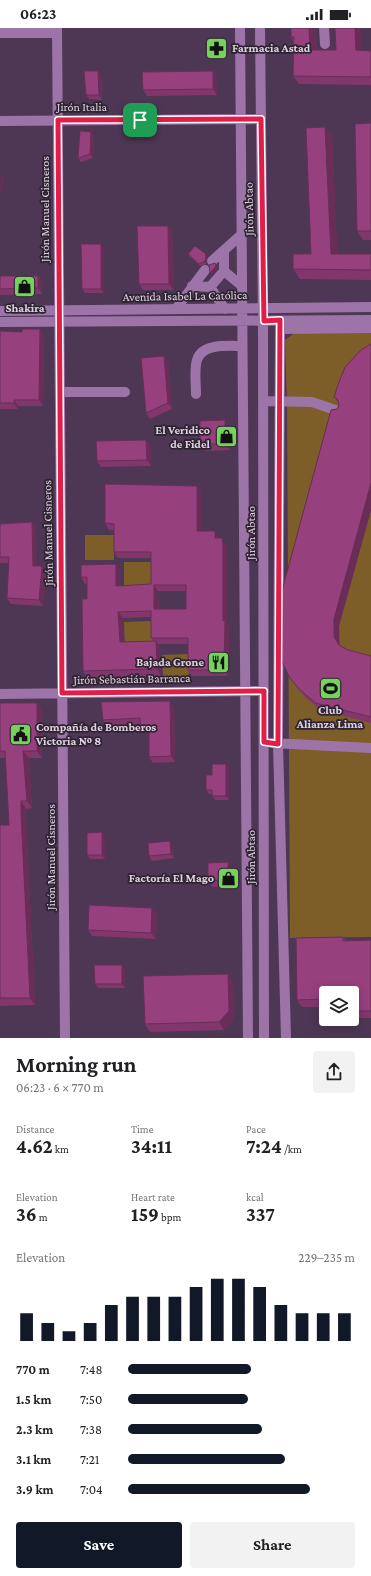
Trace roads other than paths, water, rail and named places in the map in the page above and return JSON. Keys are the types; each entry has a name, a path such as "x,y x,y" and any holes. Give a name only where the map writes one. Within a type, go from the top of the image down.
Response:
{"street":[{"name":"Jirón Abtao","path":"240,28 248,1038"},
{"name":"Jirón Abtao","path":"260,28 264,321 264,1038"},
{"path":"324,28 324,44"},
{"path":"0,33 57,30"},
{"name":"Jirón Manuel Cisneros","path":"57,30 65,1038"},
{"name":"Jirón Italia","path":"0,121 261,119"},
{"path":"212,261 241,235"},
{"path":"210,287 224,271 224,251"},
{"path":"176,309 205,270"},
{"path":"224,271 242,286"},
{"path":"192,286 210,287"},
{"path":"210,287 225,309"},
{"name":"Avenida Isabel La Católica","path":"0,311 371,307"},
{"name":"Avenida Isabel La Católica","path":"0,322 264,321 280,325 371,320"},
{"path":"286,1038 278,744 280,325 371,328"},
{"path":"196,394 197,360 201,353 214,347 242,346"},
{"path":"60,392 125,392"},
{"path":"263,401 312,402 338,411"},
{"name":"Jirón Sebastián Barranca","path":"0,694 264,691"},
{"path":"264,742 278,744 371,748"}],"place":[{"name":"Farmacia Astad","path":"216,48"},
{"name":"Shakira","path":"25,287"},
{"name":"El Veridico de Fidel","path":"226,437"},
{"name":"Bajada Grone","path":"219,662"},
{"name":"Club Alianza Lima","path":"330,689"},
{"name":"Compañía de Bomberos Victoria Nº 8","path":"21,734"},
{"name":"Factoría El Mago","path":"229,878"}]}
